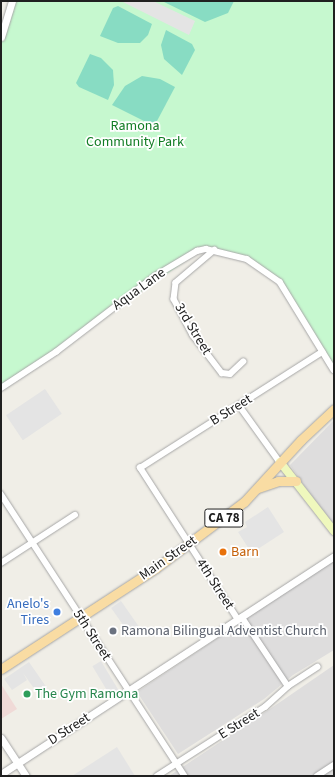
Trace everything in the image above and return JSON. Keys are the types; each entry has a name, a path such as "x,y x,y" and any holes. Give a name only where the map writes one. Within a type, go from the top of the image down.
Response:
{"main road":[{"name":"Main Street","path":"1,669 189,544 244,502 280,462 334,409"},
{"path":"280,462 296,480 334,531"},
{"path":"257,489 278,481 296,480"}],"street":[{"path":"1,37 12,1"},
{"name":"Aqua Lane","path":"1,388 56,352 155,276 197,251 215,250 246,259 280,282 334,370"},
{"name":"3rd Street","path":"215,250 176,283 174,298 193,335 222,373 230,374 243,362"},
{"name":"B Street","path":"140,468 322,352"},
{"path":"239,405 280,462"},
{"name":"4th Street","path":"140,468 189,544 288,686"},
{"name":"5th Street","path":"1,494 184,776"},
{"path":"1,563 75,515"},
{"name":"D Street","path":"1,774 334,556"},
{"name":"E Street","path":"157,776 265,707 288,686 317,667"},
{"path":"1,738 26,776"},
{"path":"316,776 334,765"}],"shaded area":[{"path":"121,1 153,1 195,21 189,35"},
{"path":"45,389 62,414 23,440 6,415"},
{"path":"334,420 334,529 290,465"},
{"path":"268,507 284,532 247,556 244,552 249,549 238,532 247,527 245,522"},
{"path":"334,560 334,650 293,675 264,699 178,754 137,692"},
{"path":"121,601 139,627 130,634 111,608"},
{"path":"101,661 119,691 110,696 92,666"},
{"path":"29,662 47,688 38,694 23,673 27,680 12,690 4,679"},
{"path":"334,665 334,776 169,776 270,709"},
{"path":"1,684 17,709 1,719"},
{"path":"117,747 135,776 72,776"}],"green space":[{"name":"Ramona Community Park","path":"12,1 334,1 334,370 285,289 252,262 213,249 196,254 1,388 1,38"},
{"path":"162,1 234,1 228,13 205,22"},
{"path":"118,6 152,24 148,35 140,43 118,43 100,36 113,8"},
{"path":"166,30 192,44 195,50 182,75 164,59 161,45"},
{"path":"90,54 101,58 113,70 114,85 108,100 79,87 76,83"},
{"path":"142,76 160,79 175,87 157,121 150,124 112,105 125,86"}],"place":[{"name":"Barn","path":"223,552"},
{"name":"Anelo's Tires","path":"57,612"},
{"name":"Ramona Bilingual Adventist Church","path":"113,631"},
{"name":"The Gym Ramona","path":"27,694"}]}
